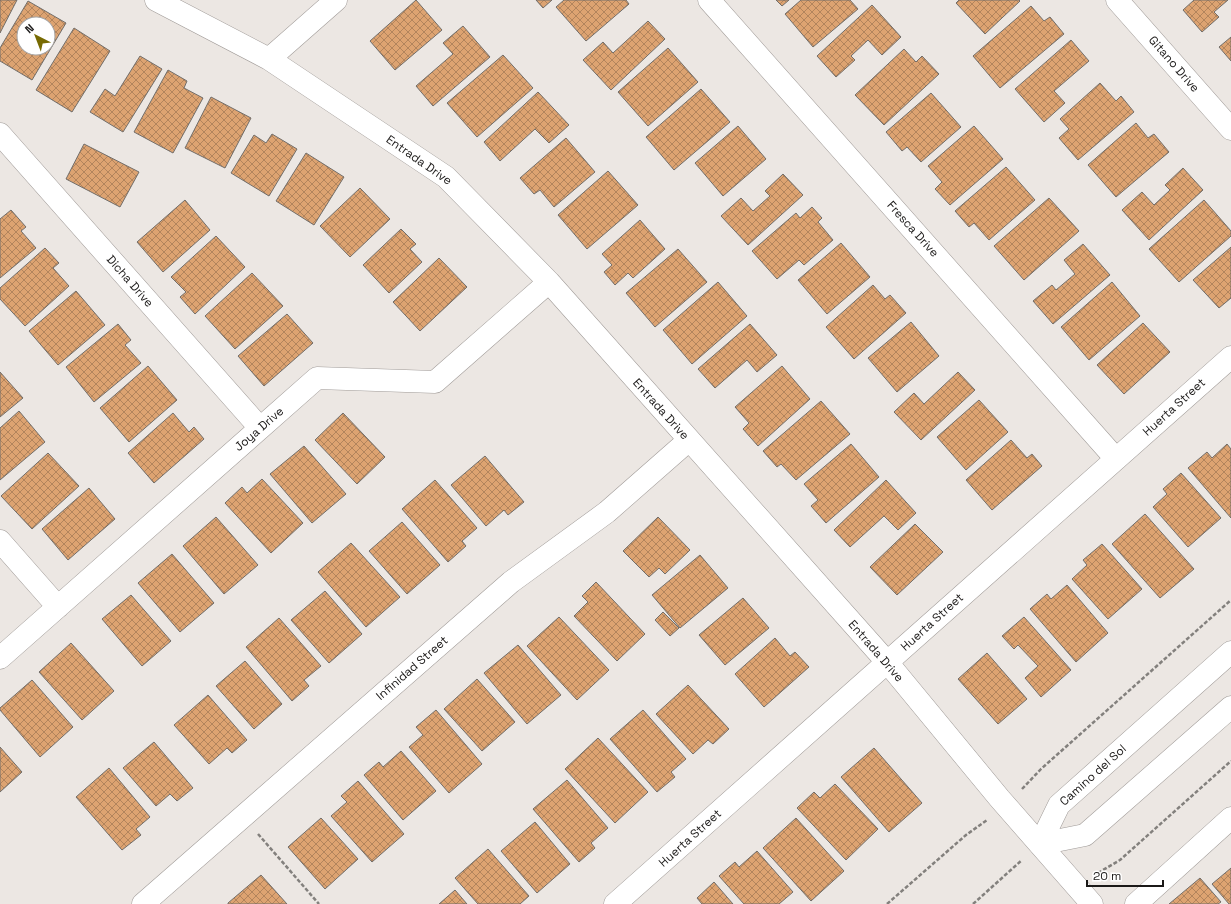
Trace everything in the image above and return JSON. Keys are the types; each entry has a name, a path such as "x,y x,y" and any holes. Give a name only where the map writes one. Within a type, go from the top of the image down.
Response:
{"street":[{"name":"Entrada Drive","path":"156,0 269,59 446,177 549,282 887,662 1005,804 1086,897"},
{"path":"269,59 336,0"},
{"name":"Fresca Drive","path":"710,0 1116,459"},
{"name":"Gitano Drive","path":"1117,0 1231,129"},
{"name":"Dicha Drive","path":"0,134 260,428"},
{"name":"Joya Drive","path":"0,658 317,378 435,382 549,282"},
{"name":"Huerta Street","path":"615,904 1231,357"},
{"name":"Infinidad Street","path":"142,904 511,582 607,512 689,440"},
{"path":"0,541 58,606"},
{"name":"Camino del Sol","path":"1040,844 1059,805 1231,652"},
{"path":"1040,844 1085,835 1231,707"},
{"path":"1136,904 1231,818"}],"path":[{"path":"887,904 966,835 981,825 1029,783 1041,769 1231,600"},
{"path":"1086,897 1104,868 1120,860 1231,761"},
{"path":"243,816 320,904"},
{"path":"973,904 1040,844"}],"building":[{"path":"0,0 17,0 0,33"},
{"path":"416,0 442,30 395,70 370,41"},
{"path":"536,0 552,0 543,8"},
{"path":"564,0 626,0 629,4 586,41 556,7"},
{"path":"776,0 789,0 782,6"},
{"path":"801,0 850,0 858,9 813,47 785,14"},
{"path":"959,0 1020,1 985,34 956,3"},
{"path":"1194,0 1228,0 1214,12 1219,17 1202,32 1183,10"},
{"path":"28,1 54,16 19,16"},
{"path":"872,5 901,37 882,55 868,40 851,56 855,60 836,77 817,56"},
{"path":"1031,6 1044,21 1050,17 1064,34 1000,88 973,56"},
{"path":"56,17 66,23 56,40"},
{"path":"16,21 16,56 46,56 32,80 0,61 0,48"},
{"path":"648,21 665,39 611,90 583,60 603,42 613,53"},
{"path":"463,26 490,57 433,106 416,86 453,54 443,43"},
{"path":"74,28 110,51 72,112 36,90"},
{"path":"1231,37 1231,61 1219,47"},
{"path":"1071,40 1089,61 1054,91 1065,103 1044,122 1015,89"},
{"path":"668,48 698,82 648,126 618,92"},
{"path":"904,49 916,62 922,56 939,74 884,125 855,95"},
{"path":"503,55 533,88 477,137 447,103"},
{"path":"140,56 162,69 123,132 90,112 105,89 115,96"},
{"path":"168,70 187,81 184,88 203,98 173,153 134,132"},
{"path":"1100,83 1116,101 1121,96 1134,112 1078,160 1059,138 1069,129 1060,119"},
{"path":"701,89 730,122 674,170 646,137"},
{"path":"538,92 569,125 549,143 535,129 500,161 484,142"},
{"path":"931,93 961,127 921,162 907,147 902,151 886,132"},
{"path":"211,97 251,118 225,168 185,148"},
{"path":"1136,123 1148,138 1154,134 1169,152 1116,197 1088,165"},
{"path":"738,126 766,159 723,196 695,163"},
{"path":"974,126 1003,159 950,205 935,189 942,182 928,166"},
{"path":"272,134 297,149 269,196 231,173 254,135 266,143"},
{"path":"566,138 595,172 554,207 540,190 534,194 520,178"},
{"path":"84,144 139,172 120,207 66,179"},
{"path":"306,153 344,177 314,225 276,201"},
{"path":"1006,167 1035,200 989,240 974,223 969,227 955,211"},
{"path":"1183,168 1203,190 1149,240 1122,210 1142,192 1154,205 1170,190 1165,185"},
{"path":"608,171 638,205 587,249 558,215"},
{"path":"783,174 803,195 748,245 721,216 741,198 753,211 770,196 765,191"},
{"path":"360,188 390,219 350,257 320,226"},
{"path":"1049,198 1079,231 1024,280 994,246"},
{"path":"185,200 210,230 163,272 137,242"},
{"path":"1204,200 1231,231 1231,236 1179,282 1149,249"},
{"path":"812,207 822,218 818,222 833,240 804,265 799,260 777,279 752,251 796,213 800,218"},
{"path":"11,210 26,227 21,231 36,248 0,278 0,219"},
{"path":"640,220 665,249 633,278 628,273 615,285 604,272 612,265 602,254"},
{"path":"401,229 416,244 410,249 422,262 389,293 363,265"},
{"path":"216,236 245,267 195,314 180,297 186,292 171,277"},
{"path":"841,243 870,277 827,314 798,280"},
{"path":"1083,244 1110,275 1053,324 1033,301 1052,285 1056,290 1075,274 1064,260"},
{"path":"1231,247 1231,298 1219,308 1193,280"},
{"path":"45,248 59,263 53,268 69,286 25,326 0,299 0,288"},
{"path":"678,249 707,282 655,327 626,293"},
{"path":"439,258 467,287 420,331 393,302"},
{"path":"252,273 283,306 235,349 205,316"},
{"path":"718,282 747,316 692,364 663,330"},
{"path":"1112,282 1140,316 1089,360 1061,327"},
{"path":"873,285 885,299 890,295 906,313 854,359 826,327"},
{"path":"76,291 105,325 58,365 29,331"},
{"path":"287,314 313,343 264,386 238,356"},
{"path":"911,322 939,356 897,392 868,358"},
{"path":"1143,323 1170,352 1124,394 1097,365"},
{"path":"118,324 131,340 125,345 141,363 94,402 66,367"},
{"path":"750,324 777,355 757,372 747,360 715,388 698,369"},
{"path":"148,366 177,400 129,442 100,408"},
{"path":"782,366 810,399 758,446 743,429 749,423 735,407"},
{"path":"0,372 23,398 0,417"},
{"path":"958,372 975,390 921,440 894,412 914,393 924,404"},
{"path":"979,400 1008,432 966,470 937,437"},
{"path":"821,401 850,434 796,480 781,464 777,467 763,451"},
{"path":"19,411 45,442 0,480 0,428"},
{"path":"173,413 189,432 194,427 204,439 154,483 128,453"},
{"path":"343,413 385,457 357,484 315,440"},
{"path":"1011,440 1027,458 1032,454 1042,466 992,510 966,480"},
{"path":"851,444 879,477 826,523 811,506 818,500 804,484"},
{"path":"1227,444 1231,449 1231,518 1188,468 1207,452 1212,458"},
{"path":"304,446 346,494 312,523 270,474"},
{"path":"48,453 79,486 32,529 1,496"},
{"path":"485,456 524,502 508,515 504,510 486,526 451,485"},
{"path":"1181,473 1221,518 1188,547 1153,507 1167,494 1163,489"},
{"path":"262,479 303,523 271,553 225,503 242,487 247,493"},
{"path":"435,480 477,528 462,541 466,546 448,562 402,509"},
{"path":"886,480 916,513 898,530 884,516 850,547 834,530"},
{"path":"89,488 115,519 68,560 42,529"},
{"path":"1145,514 1194,569 1160,598 1112,544"},
{"path":"216,517 258,565 224,594 183,546"},
{"path":"658,517 690,550 665,574 659,568 649,577 623,551"},
{"path":"402,522 440,565 407,594 369,551"},
{"path":"915,524 943,552 897,595 870,567"},
{"path":"351,543 400,597 366,627 318,572"},
{"path":"1102,544 1142,589 1108,619 1072,579 1087,565 1083,560"},
{"path":"172,554 214,603 180,632 138,583"},
{"path":"700,555 728,588 680,628 652,595"},
{"path":"596,582 645,634 617,661 574,616 588,602 582,596"},
{"path":"1067,585 1108,633 1076,662 1030,609 1047,594 1051,599"},
{"path":"325,591 362,634 329,663 291,620"},
{"path":"131,595 171,641 142,666 102,619"},
{"path":"743,598 769,628 725,665 699,635"},
{"path":"663,612 679,628 670,636 655,620"},
{"path":"559,617 609,670 577,700 527,646"},
{"path":"1024,617 1071,670 1041,697 1025,678 1038,666 1018,645 1014,649 1002,636"},
{"path":"279,618 321,666 304,680 309,686 292,701 246,647"},
{"path":"775,638 790,656 795,652 809,667 764,707 735,674"},
{"path":"71,643 114,691 82,720 39,672"},
{"path":"518,645 561,695 527,724 484,673"},
{"path":"987,653 1027,699 998,724 958,679"},
{"path":"245,661 282,704 254,729 216,686"},
{"path":"477,679 515,722 482,751 444,709"},
{"path":"32,680 73,727 40,757 0,710 0,708"},
{"path":"688,685 729,729 713,744 708,740 693,754 656,714"},
{"path":"208,695 247,740 232,753 227,748 209,764 174,725"},
{"path":"436,710 482,764 449,793 409,747 423,735 416,727"},
{"path":"643,710 686,759 671,772 675,777 657,792 610,739"},
{"path":"598,738 648,792 615,823 565,769"},
{"path":"154,742 193,788 177,801 170,794 156,806 123,768"},
{"path":"0,747 22,772 0,792"},
{"path":"874,748 922,803 889,832 841,777"},
{"path":"401,751 436,791 403,820 364,775 379,762 383,767"},
{"path":"109,768 150,817 136,829 141,835 122,850 76,797"},
{"path":"567,780 608,828 591,843 595,848 579,862 533,809"},
{"path":"358,781 404,834 372,862 331,816 347,802 341,796"},
{"path":"835,784 878,829 846,860 797,808 814,792 820,798"},
{"path":"321,818 358,859 325,889 288,847"},
{"path":"796,818 844,871 811,901 763,848"},
{"path":"535,822 570,864 537,893 501,851"},
{"path":"488,849 529,896 520,904 478,904 455,878"},
{"path":"757,851 793,892 779,904 744,904 719,876 735,862 739,867"},
{"path":"1231,868 1231,904 1229,904 1212,884"},
{"path":"261,875 287,904 228,904 228,903"},
{"path":"1200,878 1221,902 1218,904 1169,904"},
{"path":"714,882 733,904 702,904 697,898"},
{"path":"455,890 467,904 439,904"}]}
